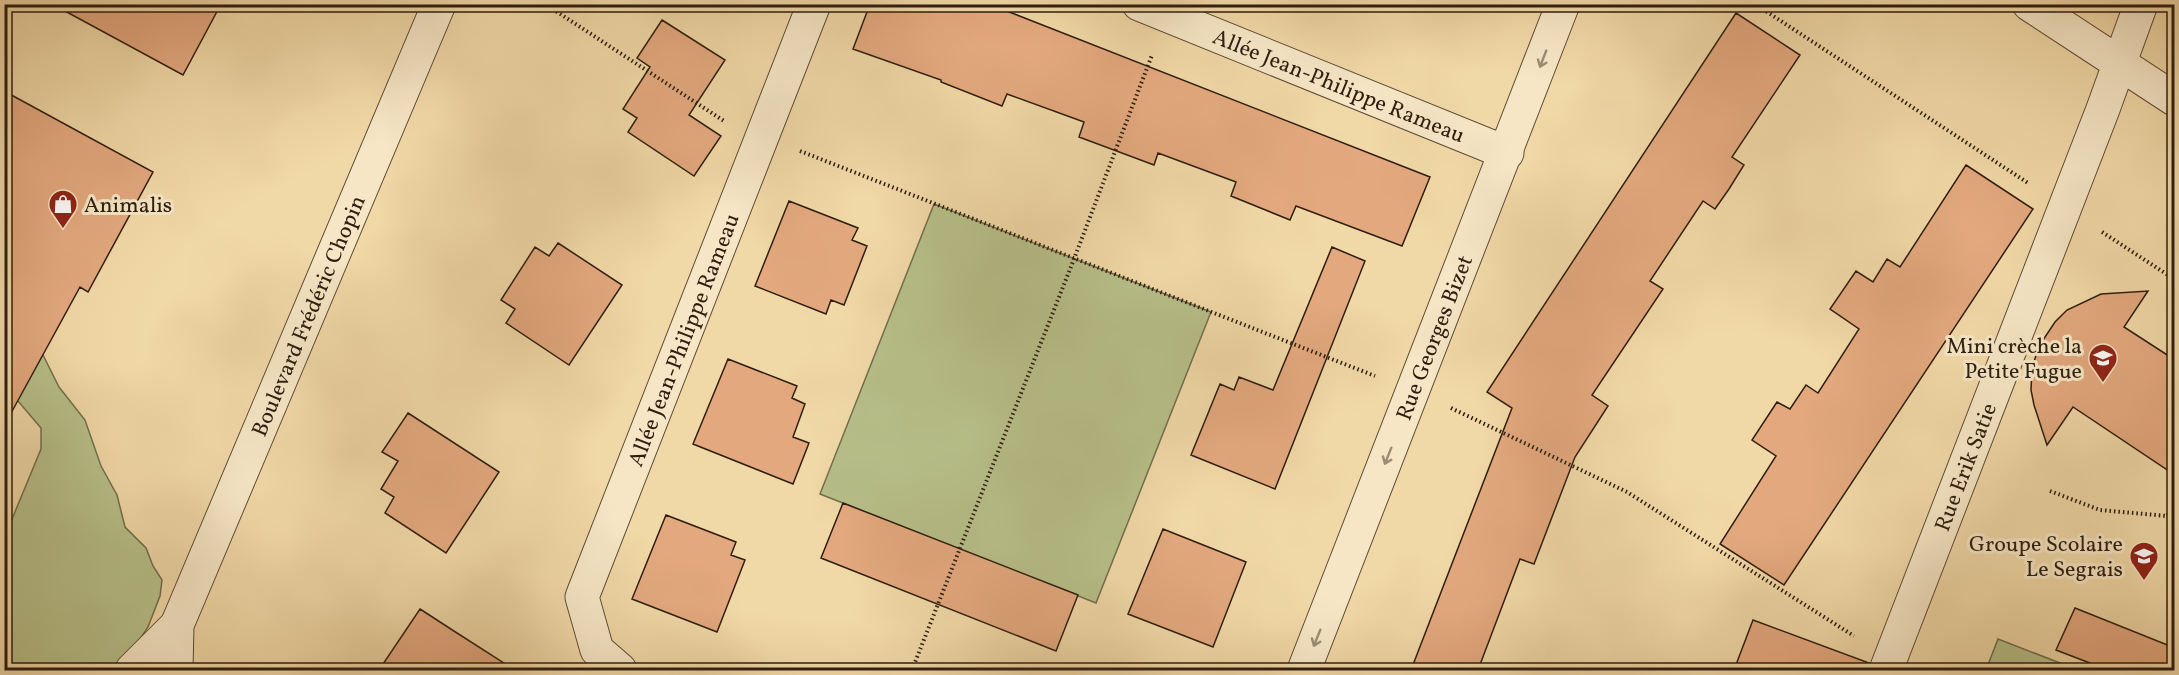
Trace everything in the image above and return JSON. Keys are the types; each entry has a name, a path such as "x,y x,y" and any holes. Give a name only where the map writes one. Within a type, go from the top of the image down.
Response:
{"street":[{"name":"Boulevard Frédéric Chopin","path":"176,670 177,626 439,4"},
{"name":"Allée Jean-Philippe Rameau","path":"620,670 597,650 582,597 814,4"},
{"name":"Rue Georges Bizet","path":"1304,670 1507,153 1563,4"},
{"path":"2029,4 2175,99"},
{"name":"Rue Erik Satie","path":"1886,670 2141,4"},
{"name":"Allée Jean-Philippe Rameau","path":"1153,10 1507,153"},
{"name":"Boulevard Frédéric Chopin","path":"132,670 177,626"}],"path":[{"path":"545,4 726,123 1383,379"},
{"path":"1755,4 2175,279"},
{"path":"912,670 1074,259 1153,10"},
{"path":"1446,406 1627,492 1863,641"},
{"path":"2050,491 2100,510 2167,516 2175,505"}],"green space":[{"path":"934,204 1211,312 1096,603 820,494"},
{"path":"4,334 43,355 59,387 85,420 101,466 117,495 125,527 146,548 162,580 160,596 148,627 122,666 114,670 5,670 5,536 41,449 41,428 12,394"},
{"path":"1998,639 2078,670 1986,670"}],"building":[{"path":"52,4 221,4 183,75"},
{"path":"870,4 989,4 1430,177 1402,246 1296,206 1290,220 1231,196 1236,182 1158,153 1154,165 1079,137 1084,122 1007,94 1002,106 941,82 941,80 853,49"},
{"path":"1736,13 1800,55 1732,157 1744,165 1729,189 1715,209 1703,201 1650,281 1663,289 1592,395 1608,406 1575,457 1534,564 1520,559 1478,670 1411,670 1512,408 1487,392"},
{"path":"662,20 725,60 689,115 721,136 694,176 628,132 637,118 623,109 650,67 637,58"},
{"name":"Animalis","path":"4,91 153,172 88,292 80,287 4,426"},
{"path":"1966,165 2033,209 1784,585 1720,544 1776,456 1752,440 1777,402 1790,409 1806,385 1818,393 1859,329 1830,309 1856,271 1873,282 1887,259 1900,267"},
{"path":"789,201 858,228 852,240 867,246 844,305 831,300 826,314 755,286"},
{"path":"558,243 622,285 569,365 506,323 515,309 501,300 535,247 549,256"},
{"path":"1332,247 1365,261 1275,489 1191,455 1220,384 1234,390 1239,377 1273,390"},
{"name":"Mini crèche la Petite Fugue","path":"2148,291 2124,327 2175,360 2175,475 2073,407 2047,445 2031,390 2032,368 2039,346 2055,322 2067,310 2101,294"},
{"path":"728,359 797,386 792,398 805,404 793,437 809,443 793,484 693,444"},
{"path":"408,413 499,472 446,553 385,513 394,497 381,489 398,461 382,452"},
{"path":"843,503 1078,595 1056,651 821,558"},
{"path":"666,515 736,542 731,555 745,560 717,632 632,599"},
{"path":"1163,529 1246,562 1213,647 1128,614"},
{"path":"2075,608 2175,648 2175,670 2108,670 2056,650"},
{"path":"420,609 457,633 515,670 379,670"},
{"path":"1753,620 1869,663 1868,670 1734,670"}],"place":[{"name":"Animalis","path":"63,230"},
{"name":"Mini crèche la Petite Fugue","path":"2103,384"},
{"name":"Groupe Scolaire Le Segrais","path":"2144,582"}]}
